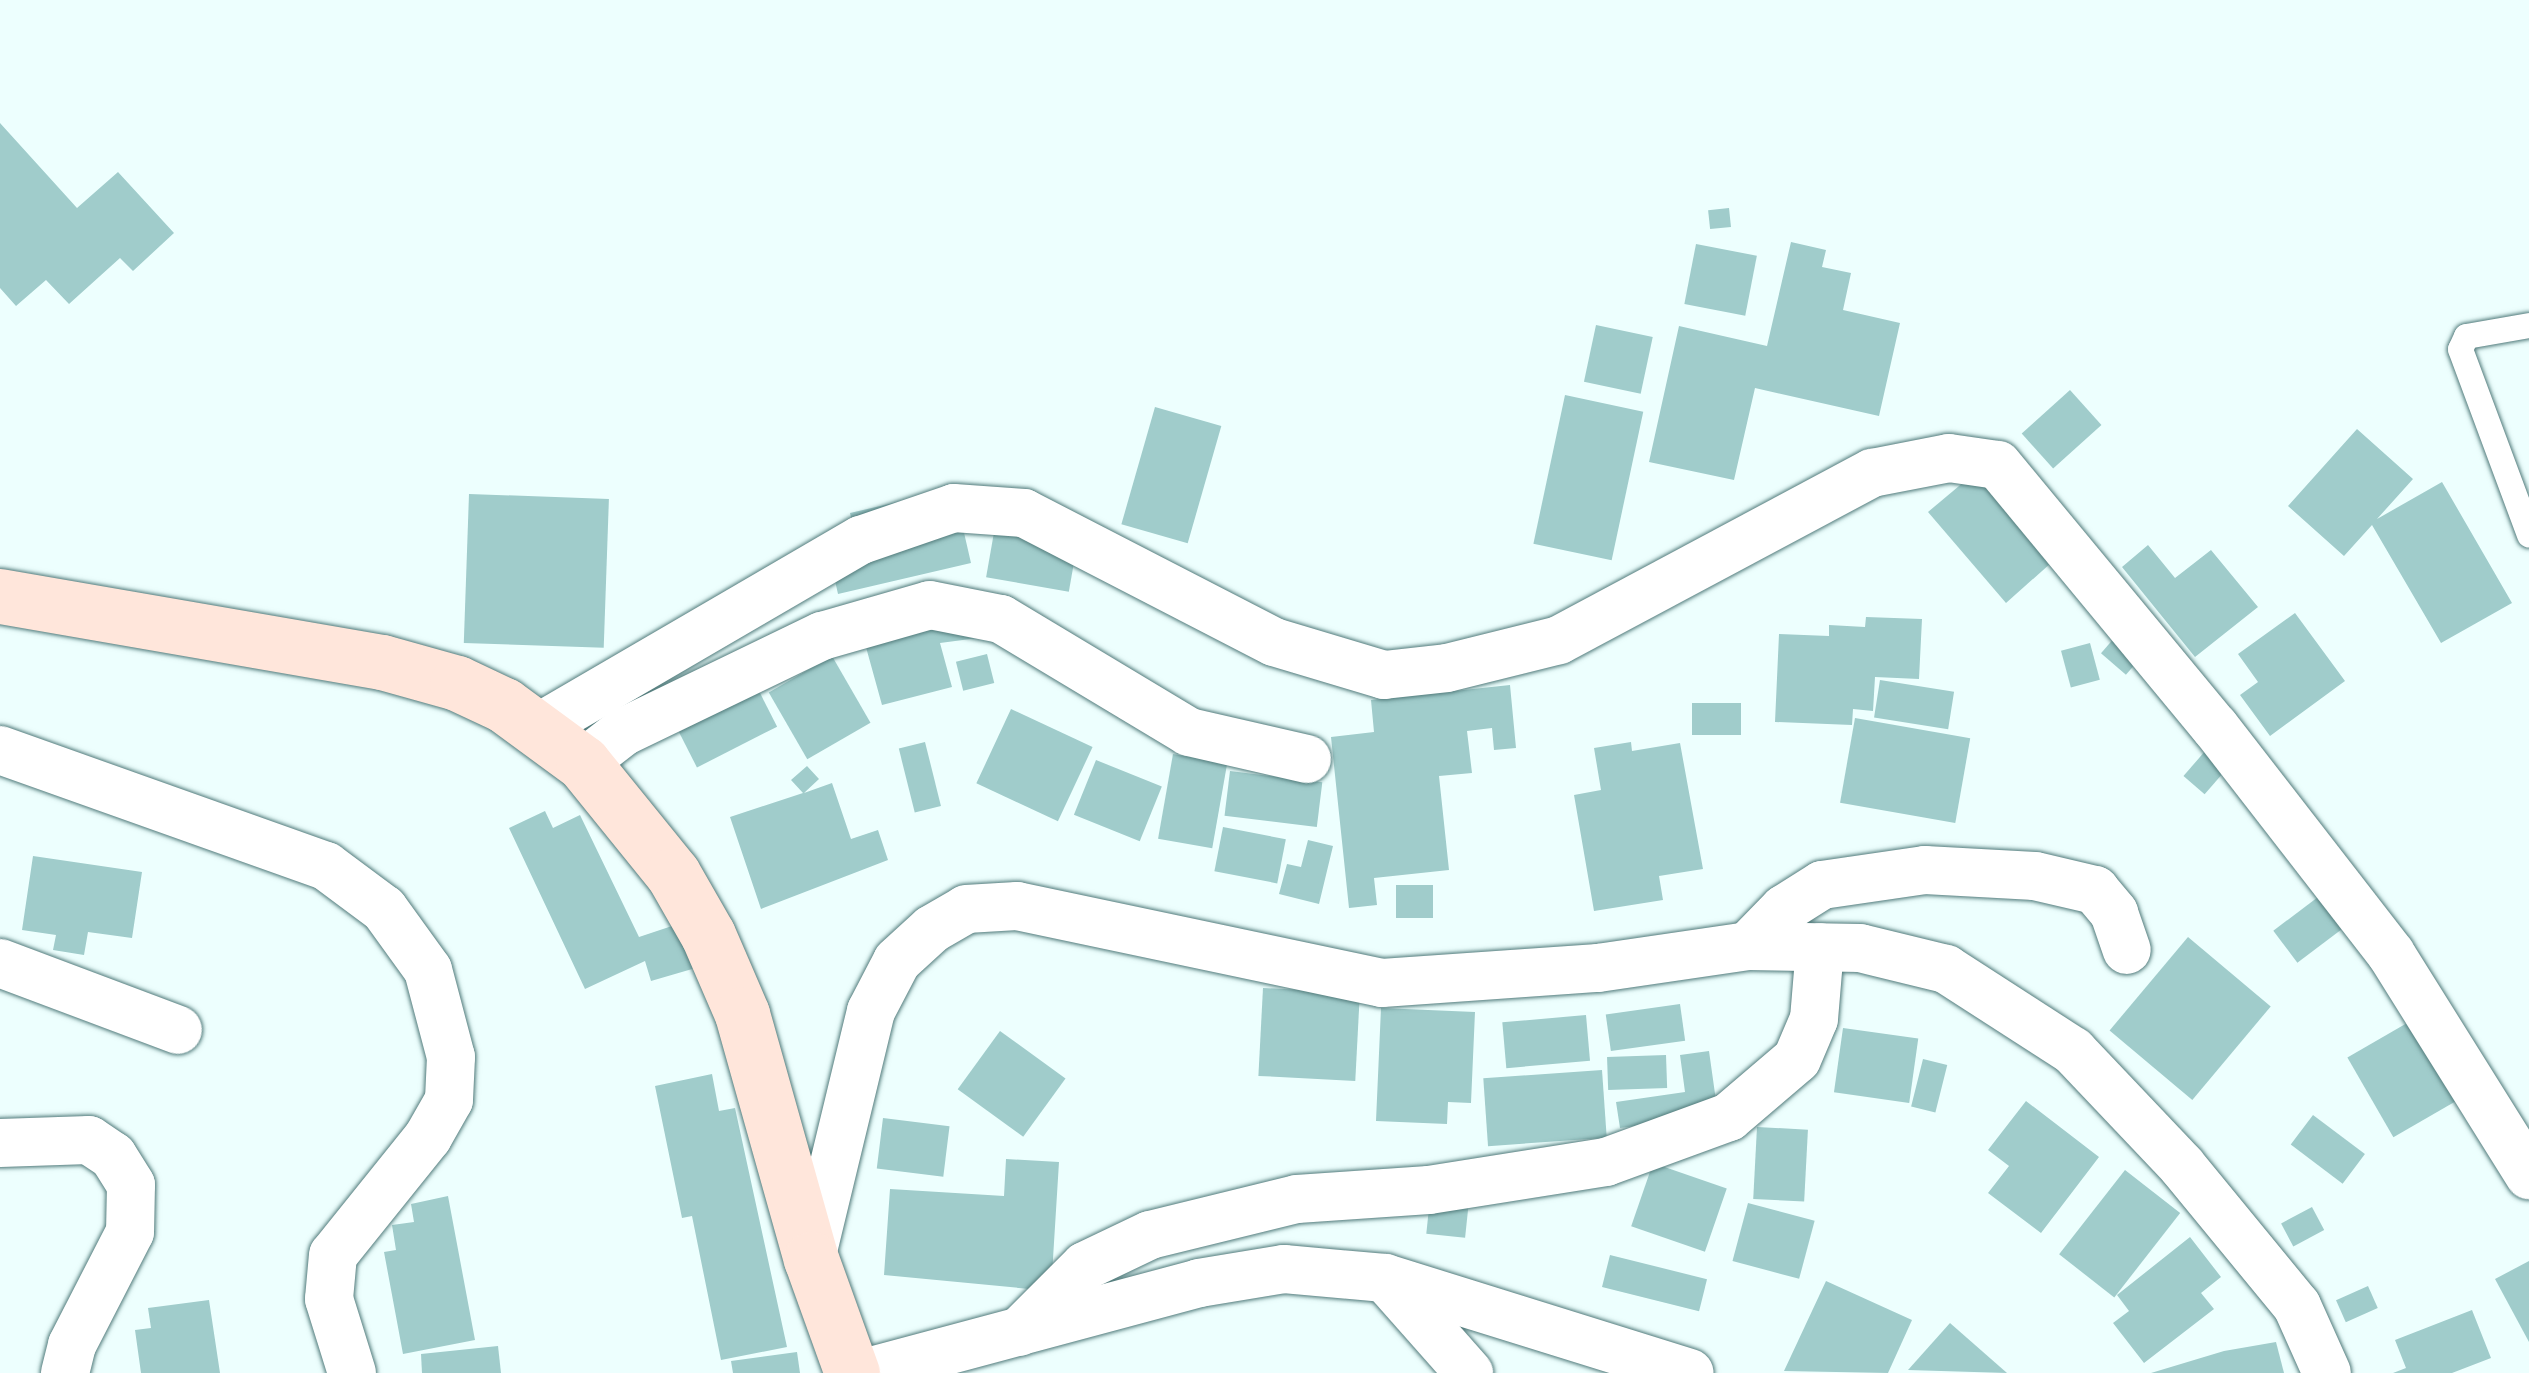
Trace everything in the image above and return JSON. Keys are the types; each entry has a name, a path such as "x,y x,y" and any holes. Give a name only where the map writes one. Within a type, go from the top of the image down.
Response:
{"street":[{"path":"536,729 862,540 954,508 1024,513 1274,642 1384,675 1448,668 1559,640 1872,473 1949,458 1998,465 2215,726 2391,954 2529,1175"},
{"path":"0,596 382,662 458,683 536,729 583,763 673,874 708,935 742,1014 811,1259 852,1373"},
{"path":"583,763 623,732 822,636 930,605 1001,619 1190,732 1307,759"},
{"path":"0,750 326,866 384,909 428,970 451,1057 449,1100 428,1137 333,1255 329,1298 352,1373"},
{"path":"1748,946 1784,909 1822,884 1925,870 2035,876 2095,890 2114,913 2127,950"},
{"path":"811,1259 872,1011 897,961 932,929 966,910 1017,906 1382,983 1598,968 1748,946 1820,947 1920,958 1978,986 2073,1052 2182,1166 2297,1306 2327,1373"},
{"path":"1019,1332 1085,1266 1150,1235 1297,1199 1429,1190 1606,1162 1729,1117 1797,1059 1814,1019 1820,947"},
{"path":"0,962 178,1030"},
{"path":"0,1143 89,1140 113,1156 131,1185 130,1232 72,1346 66,1373"},
{"path":"864,1373 1238,1274 1284,1269 1385,1278 1690,1373"},
{"path":"1385,1278 1469,1373"}],"lane":[{"path":"2529,325 2466,336 2460,349 2529,534"}],"building":[{"path":"0,123 77,208 118,172 174,233 133,271 120,258 69,304 46,280 16,306 0,288"},
{"path":"1729,208 1731,227 1710,229 1708,210"},
{"path":"1791,242 1826,250 1822,267 1851,273 1843,310 1900,323 1879,416 1755,388 1734,480 1649,462 1679,326 1767,346"},
{"path":"1696,244 1757,256 1745,316 1684,304"},
{"path":"1596,325 1653,337 1641,394 1584,382"},
{"path":"2070,390 2101,425 2053,468 2022,433"},
{"path":"1565,395 1643,412 1612,560 1533,544"},
{"path":"1155,407 1221,426 1188,543 1121,524"},
{"path":"2357,429 2413,479 2377,519 2442,482 2512,603 2441,643 2372,525 2344,556 2288,506"},
{"path":"1996,455 2051,563 2006,603 1928,512"},
{"path":"954,489 971,563 838,594 829,554 858,547 850,513"},
{"path":"469,494 609,499 604,648 464,643"},
{"path":"996,521 1079,536 1069,592 986,577"},
{"path":"2148,545 2175,578 2211,550 2258,607 2195,657 2122,567"},
{"path":"2295,613 2345,681 2270,736 2240,695 2258,682 2238,654"},
{"path":"1866,617 1922,619 1919,679 1875,677 1873,711 1853,709 1852,725 1775,722 1779,634 1829,636 1829,625 1865,627"},
{"path":"936,621 978,638 940,643 952,687 882,705 864,640"},
{"path":"2122,629 2147,651 2126,675 2101,653"},
{"path":"2090,643 2100,680 2071,687 2061,651"},
{"path":"987,654 994,683 963,691 956,662"},
{"path":"832,656 870,723 807,759 769,692"},
{"path":"1880,680 1954,692 1948,729 1874,718"},
{"path":"1510,685 1516,748 1494,750 1492,728 1467,731 1472,773 1439,776 1449,870 1374,878 1377,905 1349,908 1331,737 1374,732 1371,700"},
{"path":"759,691 777,727 697,767 679,732"},
{"path":"1692,703 1741,703 1741,735 1692,735"},
{"path":"1011,709 1093,747 1058,821 976,783"},
{"path":"1855,718 1970,738 1955,823 1840,803"},
{"path":"925,742 941,806 915,813 899,749"},
{"path":"1631,742 1632,751 1680,743 1703,869 1659,876 1663,900 1594,911 1574,795 1601,790 1594,748"},
{"path":"2213,742 2234,760 2205,794 2183,776"},
{"path":"1173,754 1227,764 1212,848 1158,839"},
{"path":"1096,760 1162,787 1140,841 1074,815"},
{"path":"807,766 819,779 804,793 832,783 851,839 878,830 888,860 761,909 730,817 803,793 791,780"},
{"path":"1230,771 1322,782 1317,827 1225,816"},
{"path":"545,811 553,828 580,815 639,937 684,922 699,967 651,981 645,961 585,989 509,828"},
{"path":"1223,827 1286,839 1277,883 1214,871"},
{"path":"1308,840 1333,846 1319,904 1279,894 1287,864 1301,867"},
{"path":"33,856 142,872 132,938 88,932 84,955 53,950 56,935 22,930"},
{"path":"1396,885 1433,885 1433,918 1396,918"},
{"path":"2322,894 2346,926 2297,963 2273,931"},
{"path":"2188,937 2271,1006 2192,1100 2110,1030"},
{"path":"1263,988 1360,993 1355,1081 1258,1076"},
{"path":"1680,1004 1685,1041 1611,1051 1606,1014"},
{"path":"1381,1008 1475,1012 1471,1103 1448,1102 1447,1124 1376,1121"},
{"path":"1586,1015 1590,1061 1506,1068 1502,1022"},
{"path":"2421,1015 2467,1095 2393,1137 2347,1058"},
{"path":"1843,1028 1918,1039 1909,1103 1834,1092"},
{"path":"1000,1031 1066,1079 1023,1137 958,1089"},
{"path":"1709,1051 1718,1115 1620,1128 1616,1102 1685,1092 1680,1055"},
{"path":"1666,1055 1667,1088 1608,1090 1607,1057"},
{"path":"1923,1059 1947,1065 1935,1113 1911,1107"},
{"path":"1602,1070 1607,1138 1488,1146 1483,1078"},
{"path":"712,1074 719,1111 735,1108 787,1347 721,1360 692,1216 682,1218 655,1086"},
{"path":"2026,1101 2099,1157 2041,1233 1988,1193 2009,1166 1988,1150"},
{"path":"2313,1115 2365,1154 2343,1184 2291,1145"},
{"path":"883,1118 950,1126 943,1177 877,1169"},
{"path":"1757,1127 1808,1130 1804,1202 1753,1199"},
{"path":"1006,1159 1059,1162 1051,1291 884,1275 890,1189 1004,1196"},
{"path":"1653,1163 1727,1188 1705,1252 1631,1226"},
{"path":"2125,1170 2180,1213 2114,1297 2059,1254"},
{"path":"1431,1189 1470,1193 1465,1238 1426,1234"},
{"path":"448,1196 475,1340 403,1354 384,1252 396,1250 392,1225 414,1222 411,1204"},
{"path":"1748,1203 1815,1221 1799,1279 1732,1261"},
{"path":"2312,1207 2324,1230 2293,1246 2281,1223"},
{"path":"2190,1237 2221,1277 2201,1293 2214,1309 2144,1363 2113,1323 2129,1311 2117,1295"},
{"path":"1610,1255 1707,1279 1699,1311 1602,1287"},
{"path":"2529,1261 2529,1342 2495,1279"},
{"path":"1826,1281 1912,1320 1888,1373 1784,1371"},
{"path":"2368,1286 2378,1308 2346,1322 2336,1300"},
{"path":"209,1300 220,1373 141,1373 135,1330 151,1328 148,1308"},
{"path":"2472,1310 2491,1358 2452,1373 2393,1373 2406,1368 2395,1340"},
{"path":"1950,1323 2007,1373 1908,1370"},
{"path":"2276,1342 2284,1373 2151,1373 2224,1351"},
{"path":"498,1346 501,1373 422,1373 421,1354"},
{"path":"797,1352 800,1373 733,1373 731,1361"}]}
